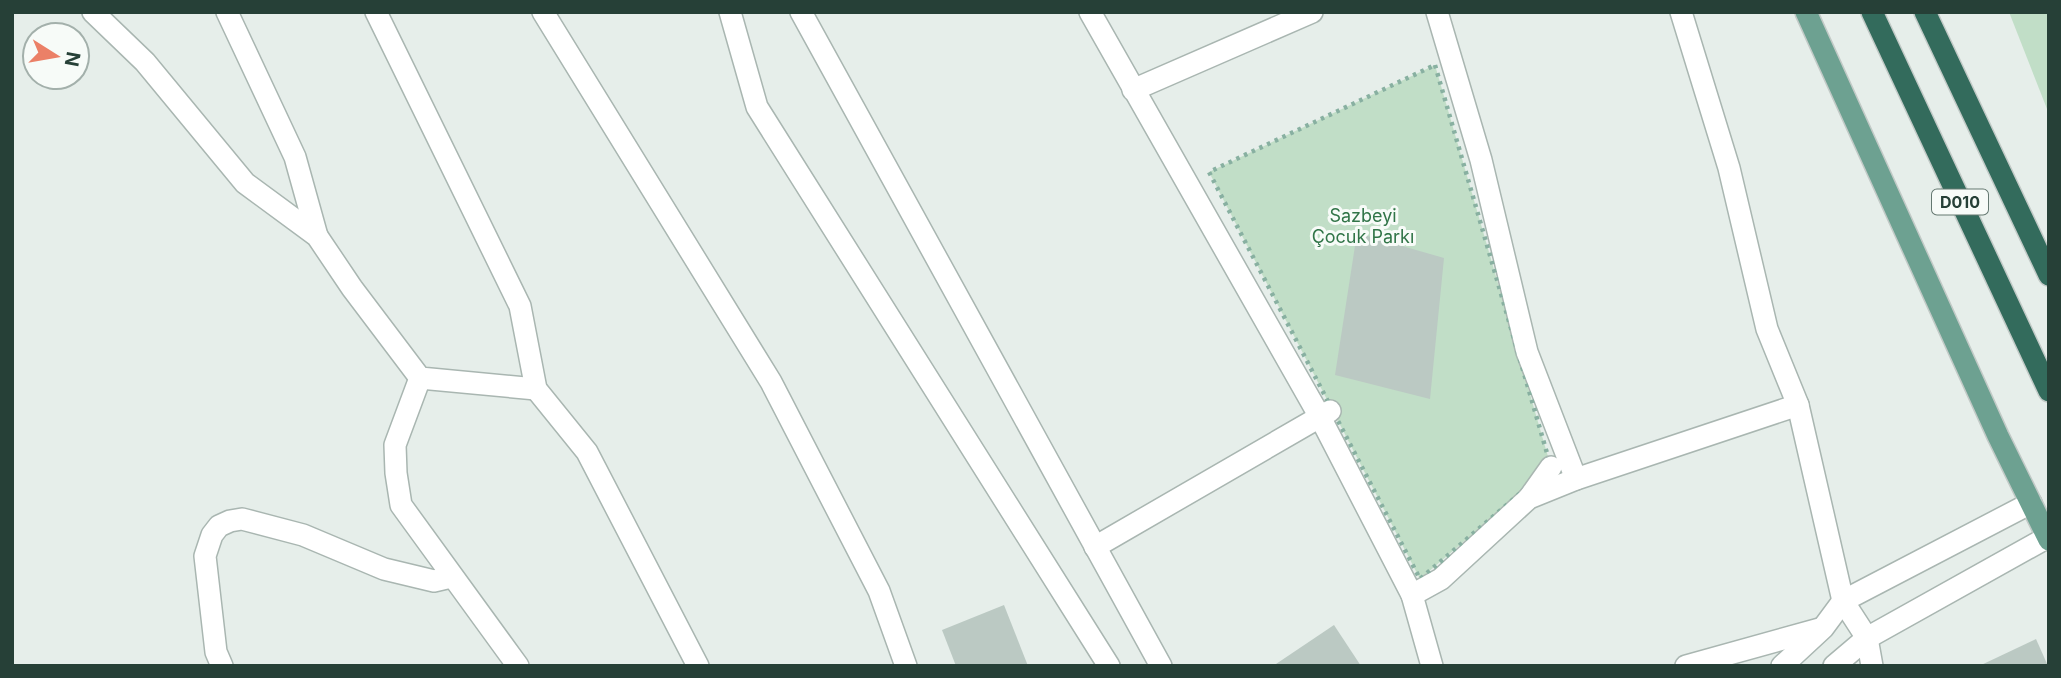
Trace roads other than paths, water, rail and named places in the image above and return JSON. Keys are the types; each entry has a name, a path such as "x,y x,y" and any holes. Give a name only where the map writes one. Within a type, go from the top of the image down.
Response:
{"highway":[{"name":"D010","path":"1872,12 2049,391"},
{"name":"D010","path":"1925,12 2049,275"}],"main road":[{"path":"1806,12 1998,436 2048,538"}],"street":[{"path":"93,12 145,62 245,183 317,236"},
{"path":"227,12 295,157 317,236 352,288 420,378 537,389"},
{"path":"376,12 520,306 537,389 587,452 698,666"},
{"path":"543,12 771,382 879,590 906,666"},
{"path":"730,12 757,107 1109,666"},
{"path":"801,12 1161,666"},
{"path":"1090,12 1133,90 1326,413 1412,595 1432,666"},
{"path":"1133,90 1312,12"},
{"path":"1437,12 1481,160 1527,352 1576,479"},
{"path":"1681,12 1729,168 1767,329 1798,405 1843,601 1867,638 1872,666"},
{"path":"420,378 396,445 396,472 401,505 517,666"},
{"path":"1529,498 1576,479 1798,405"},
{"path":"1095,547 1326,413"},
{"path":"1412,595 1441,579 1529,498 1551,467"},
{"path":"1782,666 1823,628 1843,601 2031,503"},
{"path":"222,666 216,652 205,556 212,535 219,526 230,521 242,519 303,536 384,569 434,581 452,577"},
{"path":"1834,666 1867,638 2048,538"},
{"path":"1686,666 1823,628"}],"park label":[{"name":"Sazbeyi Çocuk Parkı","path":"1363,225"}]}
